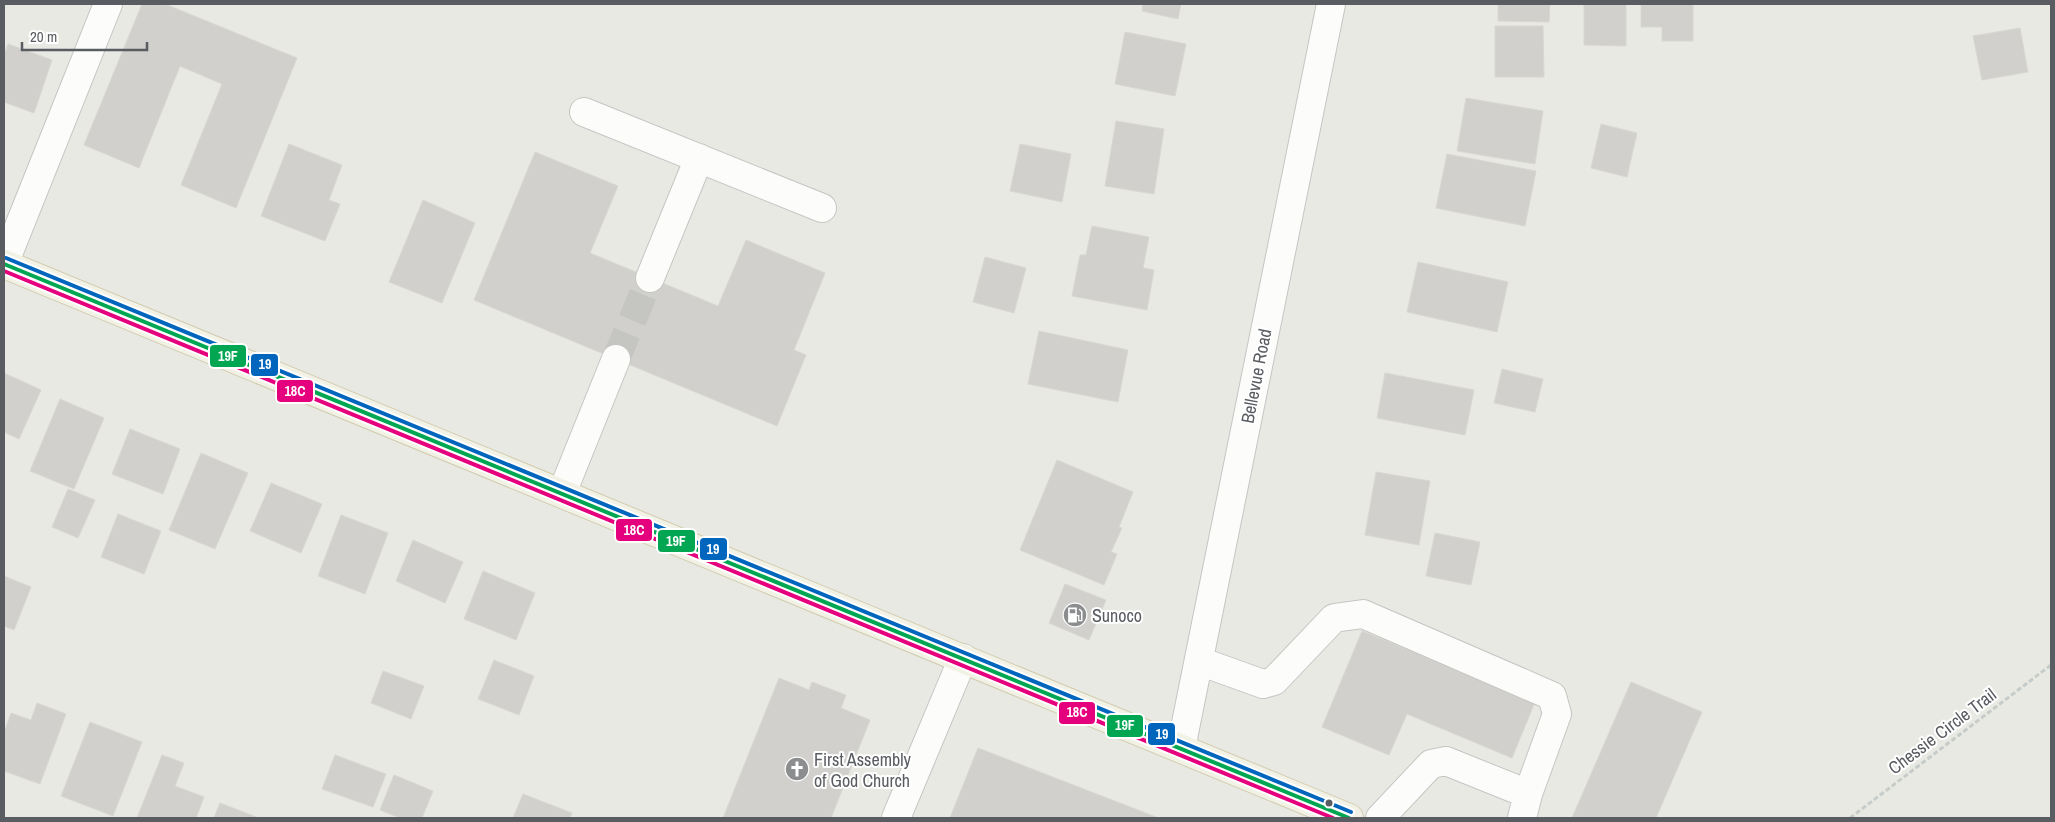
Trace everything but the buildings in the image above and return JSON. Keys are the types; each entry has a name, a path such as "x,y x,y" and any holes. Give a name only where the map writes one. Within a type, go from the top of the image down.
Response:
{"main road":[{"path":"4,264 1349,818"}],"street":[{"path":"4,264 108,4"},
{"name":"Bellevue Road","path":"1181,748 1331,4"},
{"path":"584,112 822,208"},
{"path":"650,278 699,158"},
{"path":"562,493 616,359"},
{"path":"1199,661 1263,684 1269,683 1274,681 1334,618 1363,614 1552,696 1556,714 1525,806 1446,761 1431,764 1380,818"},
{"path":"896,818 962,658"}],"path":[{"name":"Chessie Circle Trail","path":"1850,818 2051,665"}],"tunnel":[{"path":"616,359 650,278"}],"transit line":[{"name":"19","path":"6,258 1351,812"},
{"name":"19F","path":"4,264 1349,818"},
{"name":"18C","path":"4,271 1333,818"}],"place":[{"name":"Sunoco","path":"1075,615"},
{"name":"First Assembly of God Church","path":"797,769"}]}
